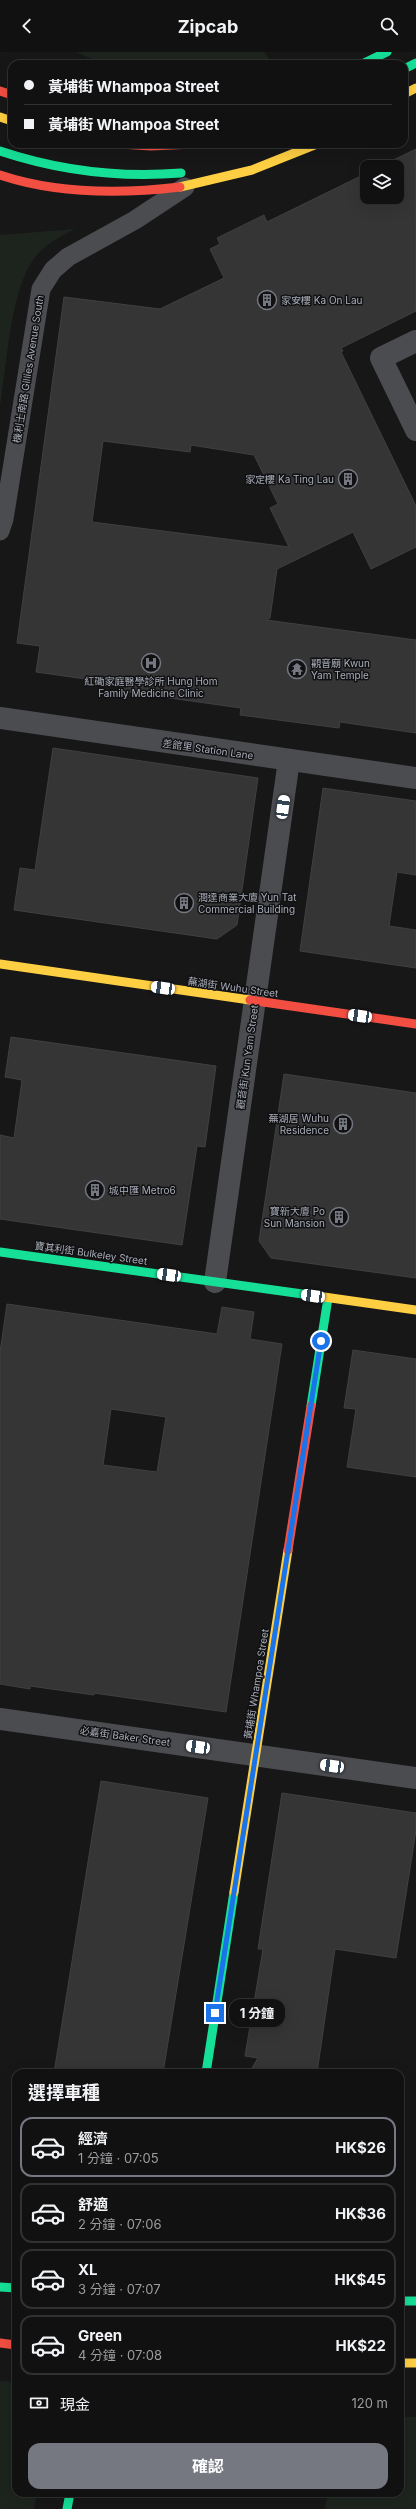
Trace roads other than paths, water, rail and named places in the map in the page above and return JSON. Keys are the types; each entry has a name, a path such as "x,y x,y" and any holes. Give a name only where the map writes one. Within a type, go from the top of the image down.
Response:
{"street":[{"path":"370,60 387,52"},
{"path":"257,157 285,148"},
{"path":"0,175 67,189 126,192 188,180 238,176 289,158 309,148"},
{"path":"0,151 26,161 82,172 168,175 188,180"},
{"path":"416,341 381,358 416,430"},
{"name":"差館里 Station Lane","path":"0,718 416,778"},
{"name":"觀音街 Kun Yam Street","path":"215,1282 290,760"},
{"name":"蕪湖街 Wuhu Street","path":"0,964 416,1024"},
{"name":"寶其利街 Bulkeley Street","path":"0,1252 416,1310"},
{"name":"黃埔街 Whampoa Street","path":"207,2069 328,1298"},
{"name":"必嘉街 Baker Street","path":"0,1719 416,1778"},
{"path":"0,2287 12,2288"},
{"path":"404,2301 416,2301"},
{"path":"0,2343 12,2344"},
{"path":"404,2363 416,2363"},
{"path":"67,2509 69,2497"}],"lane":[{"name":"機利士南路 Gillies Avenue South","path":"0,531 4,519 41,289 53,270 68,257 135,220 188,180"}],"place":[{"name":"家安樓 Ka On Lau","path":"267,300"},
{"name":"家定樓 Ka Ting Lau","path":"348,479"},
{"name":"紅磡家庭醫學診所 Hung Hom Family Medicine Clinic","path":"151,663"},
{"name":"觀音廟 Kwun Yam Temple","path":"297,669"},
{"name":"潤達商業大廈 Yun Tat Commercial Building","path":"184,903"},
{"name":"蕪湖居 Wuhu Residence","path":"343,1124"},
{"name":"城中匯 Metro6","path":"95,1190"},
{"name":"寶新大廈 Po Sun Mansion","path":"339,1217"}]}
